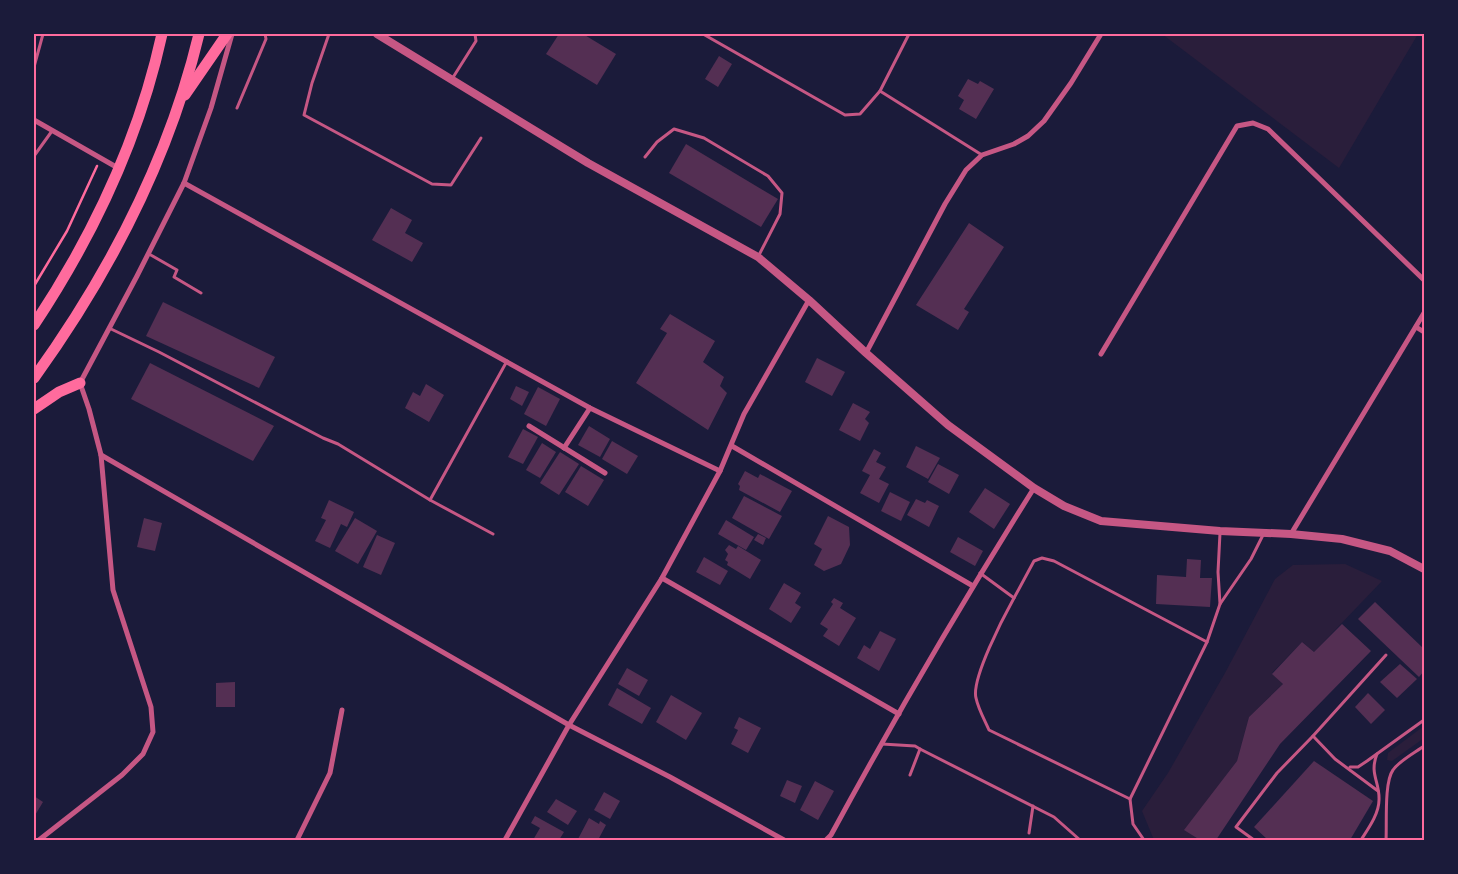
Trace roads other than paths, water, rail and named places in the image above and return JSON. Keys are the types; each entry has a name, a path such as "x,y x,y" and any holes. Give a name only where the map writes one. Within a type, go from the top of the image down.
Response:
{"highway":[{"path":"34,325 80,251 101,210 119,169 147,94 162,34"},
{"path":"34,378 78,314 143,196 179,105 200,34"},
{"path":"179,105 227,34"},
{"path":"34,409 58,392 80,383"}],"street":[{"path":"39,840 122,775 143,754 153,732 151,707 113,590 101,454 90,410 80,383 184,183 211,108 232,34"},
{"path":"377,34 588,162 758,257 809,300 948,425 1034,488 1064,506 1101,521 1220,531 1291,534 1362,543 1390,551 1424,569"},
{"path":"866,353 945,204 966,170 982,155 1014,144 1028,136 1044,121 1071,83 1101,34"},
{"path":"34,120 119,169"},
{"path":"1101,354 1237,126 1253,123 1268,129 1424,280"},
{"path":"184,183 590,408 720,471"},
{"path":"505,840 569,725 662,578 720,471 744,414 809,300"},
{"path":"1291,534 1424,313"},
{"path":"1416,327 1424,332"},
{"path":"564,448 590,408"},
{"path":"529,426 605,473"},
{"path":"732,446 973,586"},
{"path":"101,454 569,725 670,777 784,840"},
{"path":"826,840 832,835 881,744 980,573 1034,488"},
{"path":"662,578 899,714"},
{"path":"297,840 330,773 342,710"}],"lane":[{"path":"34,67 44,34"},
{"path":"237,108 266,39 265,34"},
{"path":"329,34 304,115 432,184 451,185 481,138"},
{"path":"452,79 476,41 475,34"},
{"path":"704,34 845,115 860,114 880,91 909,34"},
{"path":"880,91 982,155"},
{"path":"645,157 657,142 674,129 704,138 768,176 782,193 780,214 758,257"},
{"path":"34,156 52,131"},
{"path":"148,253 177,270 174,277 201,293"},
{"path":"108,328 159,352 323,438 338,444 430,500 493,534"},
{"path":"430,500 507,361"},
{"path":"1220,531 1218,572 1220,604"},
{"path":"1144,840 1133,824 1130,799 1207,642 1220,604 1251,559 1264,532"},
{"path":"1130,799 989,730 975,697 975,686 980,669 1014,598 1034,561 1042,558 1054,561 1207,642"},
{"path":"980,573 1014,598"},
{"path":"1254,840 1236,827 1278,773 1386,655"},
{"path":"1348,768 1358,767 1424,720"},
{"path":"1313,736 1334,759 1378,791"},
{"path":"881,744 920,748 1054,817 1080,840"},
{"path":"1386,840 1388,784 1391,774 1394,768 1424,746"},
{"path":"910,775 920,748"},
{"path":"1362,840 1378,808 1378,791 1373,769 1377,754"},
{"path":"1029,833 1033,806"}]}
